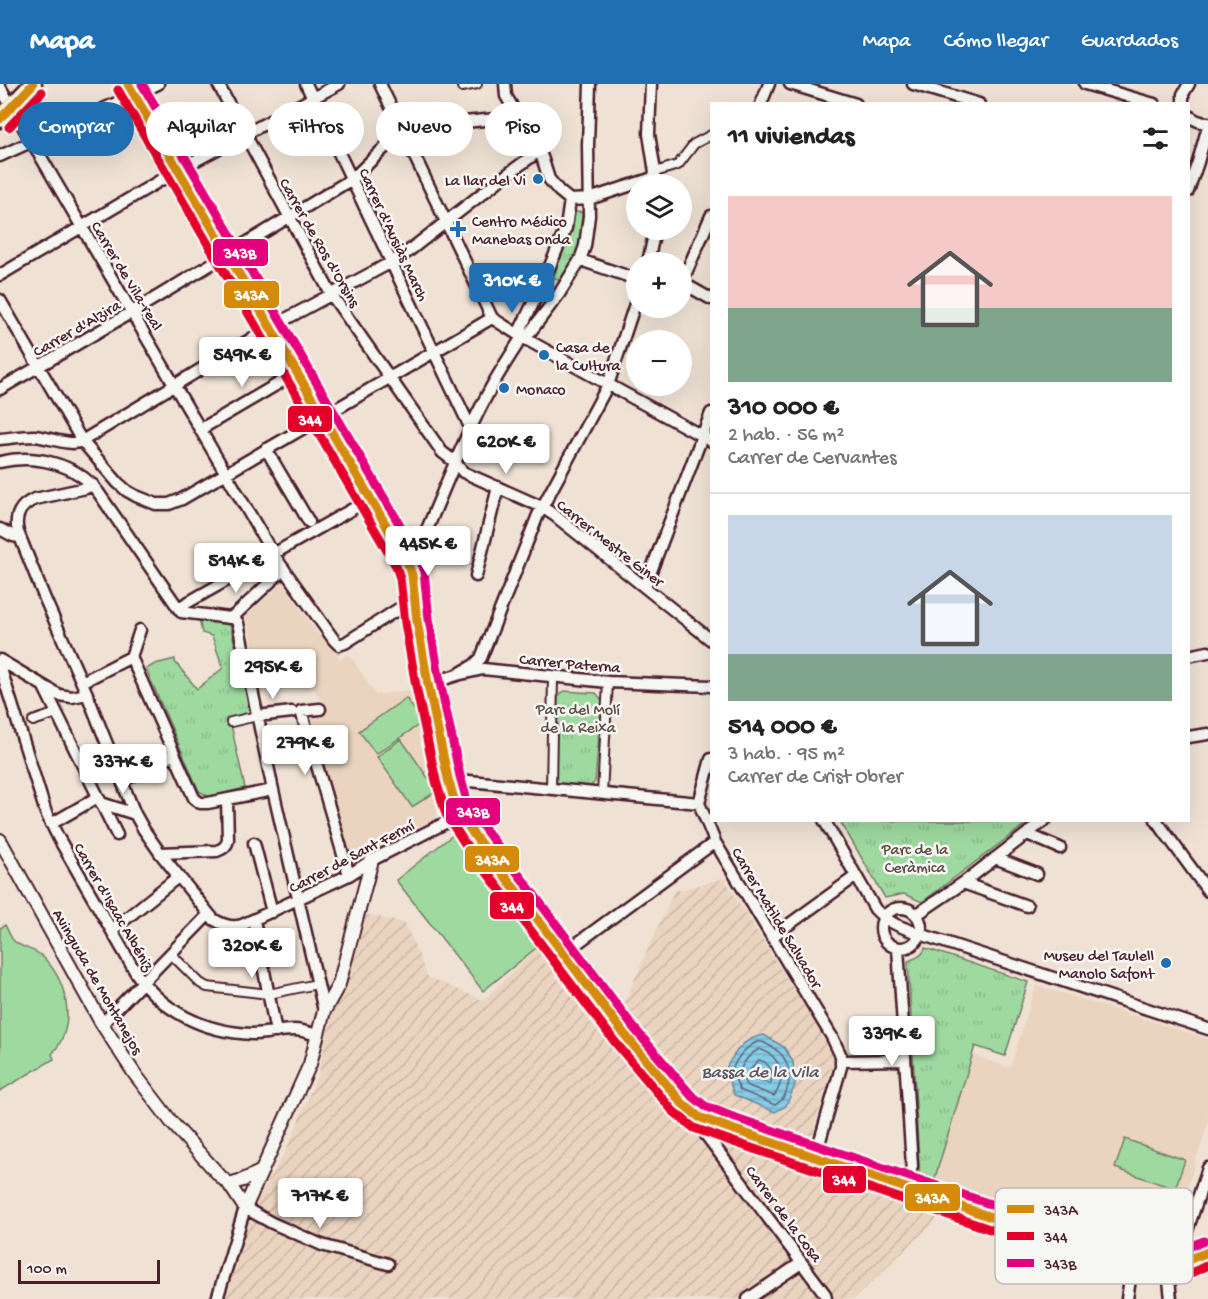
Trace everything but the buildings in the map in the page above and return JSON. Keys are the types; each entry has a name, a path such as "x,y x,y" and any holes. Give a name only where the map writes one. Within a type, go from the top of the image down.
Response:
{"main road":[{"path":"6,113 33,84"},
{"path":"131,90 408,561"},
{"name":"Carrer de la Cosa","path":"408,561 428,684 448,779 458,809 474,836 625,1035 682,1103 699,1117"},
{"path":"699,1117 995,1218"},
{"path":"1193,1256 1208,1252"}],"street":[{"path":"108,102 131,90 158,84"},
{"name":"Carrer de Ros d'Orsins","path":"218,84 227,102"},
{"name":"Carrer d'Ausiàs March","path":"306,84 471,429"},
{"path":"256,128 339,84"},
{"path":"380,84 389,102"},
{"path":"462,87 477,84"},
{"path":"505,84 505,94 509,102"},
{"path":"408,561 419,548 455,462 492,385 522,337 558,294 580,260 588,231 590,84"},
{"path":"651,84 649,134 654,174"},
{"path":"762,102 769,84"},
{"path":"790,84 849,102"},
{"path":"1183,102 1183,93 1189,84"},
{"path":"918,85 973,102"},
{"path":"1090,85 1147,102"},
{"name":"Carrer de Vila-real","path":"0,87 6,113 18,126"},
{"path":"1190,117 1208,125 1193,161 1190,179"},
{"path":"661,174 678,165 694,144 710,136"},
{"path":"0,156 18,148"},
{"name":"Carrer de Vila-real","path":"40,156 273,554 334,640 339,645 345,643 414,599"},
{"path":"0,275 204,156"},
{"name":"Carrer de Ros d'Orsins","path":"256,156 331,294 438,447 447,458 455,462"},
{"name":"Carrer d'Alzira","path":"0,389 352,179 376,156"},
{"path":"415,156 492,318 522,337 707,439"},
{"path":"0,440 33,436 74,444 82,441 271,327 401,257 532,156"},
{"path":"542,156 551,183 570,200 589,199 626,187"},
{"path":"522,337 566,228 570,200"},
{"path":"692,258 710,218"},
{"path":"580,260 626,276"},
{"path":"542,285 558,294"},
{"path":"692,288 710,298"},
{"path":"0,300 82,441 127,491 156,504 169,504 182,499 492,318"},
{"path":"457,675 481,658 538,515 608,385 630,318"},
{"path":"201,429 298,372"},
{"path":"645,587 707,439 710,420"},
{"path":"266,450 309,522"},
{"path":"0,462 19,459 42,460 69,469 93,485 181,612 226,618 233,616 284,569"},
{"name":"Carrer Mestre Giner","path":"455,462 463,472 542,507 710,639"},
{"path":"93,485 35,499 25,504 18,513 16,526 135,814 160,853 209,914 102,1024"},
{"path":"476,576 498,487"},
{"path":"178,608 372,498"},
{"path":"0,529 20,537"},
{"path":"233,616 238,623 273,790 324,1011"},
{"path":"82,682 128,658 140,630"},
{"path":"485,647 490,669"},
{"path":"1190,656 1208,652"},
{"path":"128,658 138,673 196,801 208,803 273,790"},
{"path":"0,660 44,687 66,697 80,697 87,694"},
{"name":"Carrer d'Isaac Albéniz","path":"0,666 46,813 59,840 143,983 159,1000 188,1019 204,1025 253,1034 297,1029 317,1035"},
{"name":"Carrer Paterna","path":"428,684 477,669 490,669 608,682 710,686"},
{"path":"552,789 554,676"},
{"path":"602,794 608,682"},
{"path":"44,687 117,835"},
{"path":"320,709 301,711 349,875"},
{"path":"231,722 292,712"},
{"path":"33,721 57,713"},
{"path":"1190,737 1208,734"},
{"path":"122,781 174,754"},
{"path":"448,779 699,803 710,763"},
{"path":"51,824 100,800 135,814"},
{"path":"160,853 217,851 225,847 228,840 227,800"},
{"name":"Carrer Matilde Salvador","path":"699,803 715,842 837,1046 842,1060"},
{"name":"Carrer de Sant Fermí","path":"209,914 218,922 238,927 349,875 372,860 445,823 458,809"},
{"path":"825,822 875,909 892,924 1208,1029"},
{"path":"916,915 963,883 1042,822"},
{"path":"1157,822 1208,891"},
{"path":"1027,834 1060,848"},
{"name":"Avinguda de Montanejos","path":"0,840 102,1024 134,1073 173,1124 229,1184 245,1208 272,1223 322,1245 388,1264"},
{"path":"564,953 715,842"},
{"path":"254,843 272,912"},
{"path":"995,858 1037,874"},
{"path":"217,1299 245,1208 310,1064 324,1011 339,984 372,860"},
{"path":"112,930 179,876"},
{"path":"772,936 856,876"},
{"path":"963,883 1027,906"},
{"path":"905,908 916,915 921,924 920,934 908,947 898,948 889,944 883,937 881,927 883,918 893,909 905,908"},
{"path":"254,920 276,1032"},
{"path":"898,948 912,1166 906,1188"},
{"path":"171,954 203,986 269,994 317,984"},
{"path":"815,1158 842,1060 905,1060"},
{"name":"Carrer de la Cosa","path":"699,1117 706,1135 826,1297"},
{"path":"1193,1213 1208,1168"},
{"path":"229,1184 262,1170"},
{"path":"229,1184 255,1187"},
{"path":"748,1299 801,1263"},
{"path":"1126,1299 1128,1284"},
{"path":"1171,1299 1175,1284"}],"shaded area":[{"path":"283,583 318,634 321,633 340,659 349,654 376,695 421,688 443,803 435,819 350,860 308,719 324,716 322,702 309,680 305,682 279,649 255,654 246,616"},
{"path":"724,878 835,1056 805,1162 943,1213 854,1299 219,1299 246,1221 288,1146 319,1071 332,1012 365,914 405,923 428,977 483,1000 546,940 612,1030 674,891"},
{"path":"1036,985 1208,1039 1208,1123 1187,1188 995,1188 995,1205 933,1184 973,1055 1010,1068"}],"green space":[{"path":"571,212 586,212 583,244 562,282 549,275"},
{"path":"199,619 230,624 251,714 227,719 231,725 245,788 209,797 199,791 146,669 175,659 197,689 223,668 212,636 202,633"},
{"name":"Parc del Molí de la Reixa","path":"564,691 596,693 602,700 595,782 587,789 560,787 552,779 558,697"},
{"path":"406,698 423,722 376,754 359,731"},
{"path":"401,739 437,791 412,807 377,757"},
{"name":"Parc de la Ceràmica","path":"841,822 1029,822 922,902 904,894 885,898"},
{"path":"459,830 546,940 483,991 396,880"},
{"path":"5,925 14,941 40,954 52,967 63,991 67,1018 60,1043 52,1054 54,1059 0,1091 0,928"},
{"path":"925,948 1028,982 1005,1056 975,1046 933,1184 920,1181 908,961 921,955"},
{"path":"1125,1139 1185,1160 1175,1188 1115,1168"}],"water":[{"name":"Bassa de la Vila","path":"764,1035 784,1047 793,1062 795,1085 786,1106 775,1112 734,1095 729,1079 721,1078 742,1045"}],"transit line":[{"name":"343A","path":"0,119 33,84"},
{"name":"343A","path":"128,84 407,561 412,575 428,684 448,779 457,809 474,835 625,1035 682,1103 699,1117 995,1218"},
{"name":"343B","path":"142,84 418,556 424,572 429,619 440,682 468,804 634,1028 690,1094 705,1106 995,1206"},
{"name":"344","path":"118,90 396,566 400,578 416,686 436,781 446,814 464,842 615,1042 673,1111 694,1128 995,1231"},
{"name":"344","path":"9,127 42,92"},
{"name":"343B","path":"1193,1245 1204,1241"},
{"name":"343A","path":"1193,1258 1208,1252"},
{"name":"344","path":"1193,1272 1208,1265"}],"place":[{"name":"La llar del Vi","path":"538,179"},
{"name":"Centro Médico Manebas Onda","path":"458,229"},
{"name":"Casa de la Cultura","path":"544,355"},
{"name":"Monaco","path":"504,388"},
{"name":"Museu del Taulell Manolo Safont","path":"1166,963"}]}
